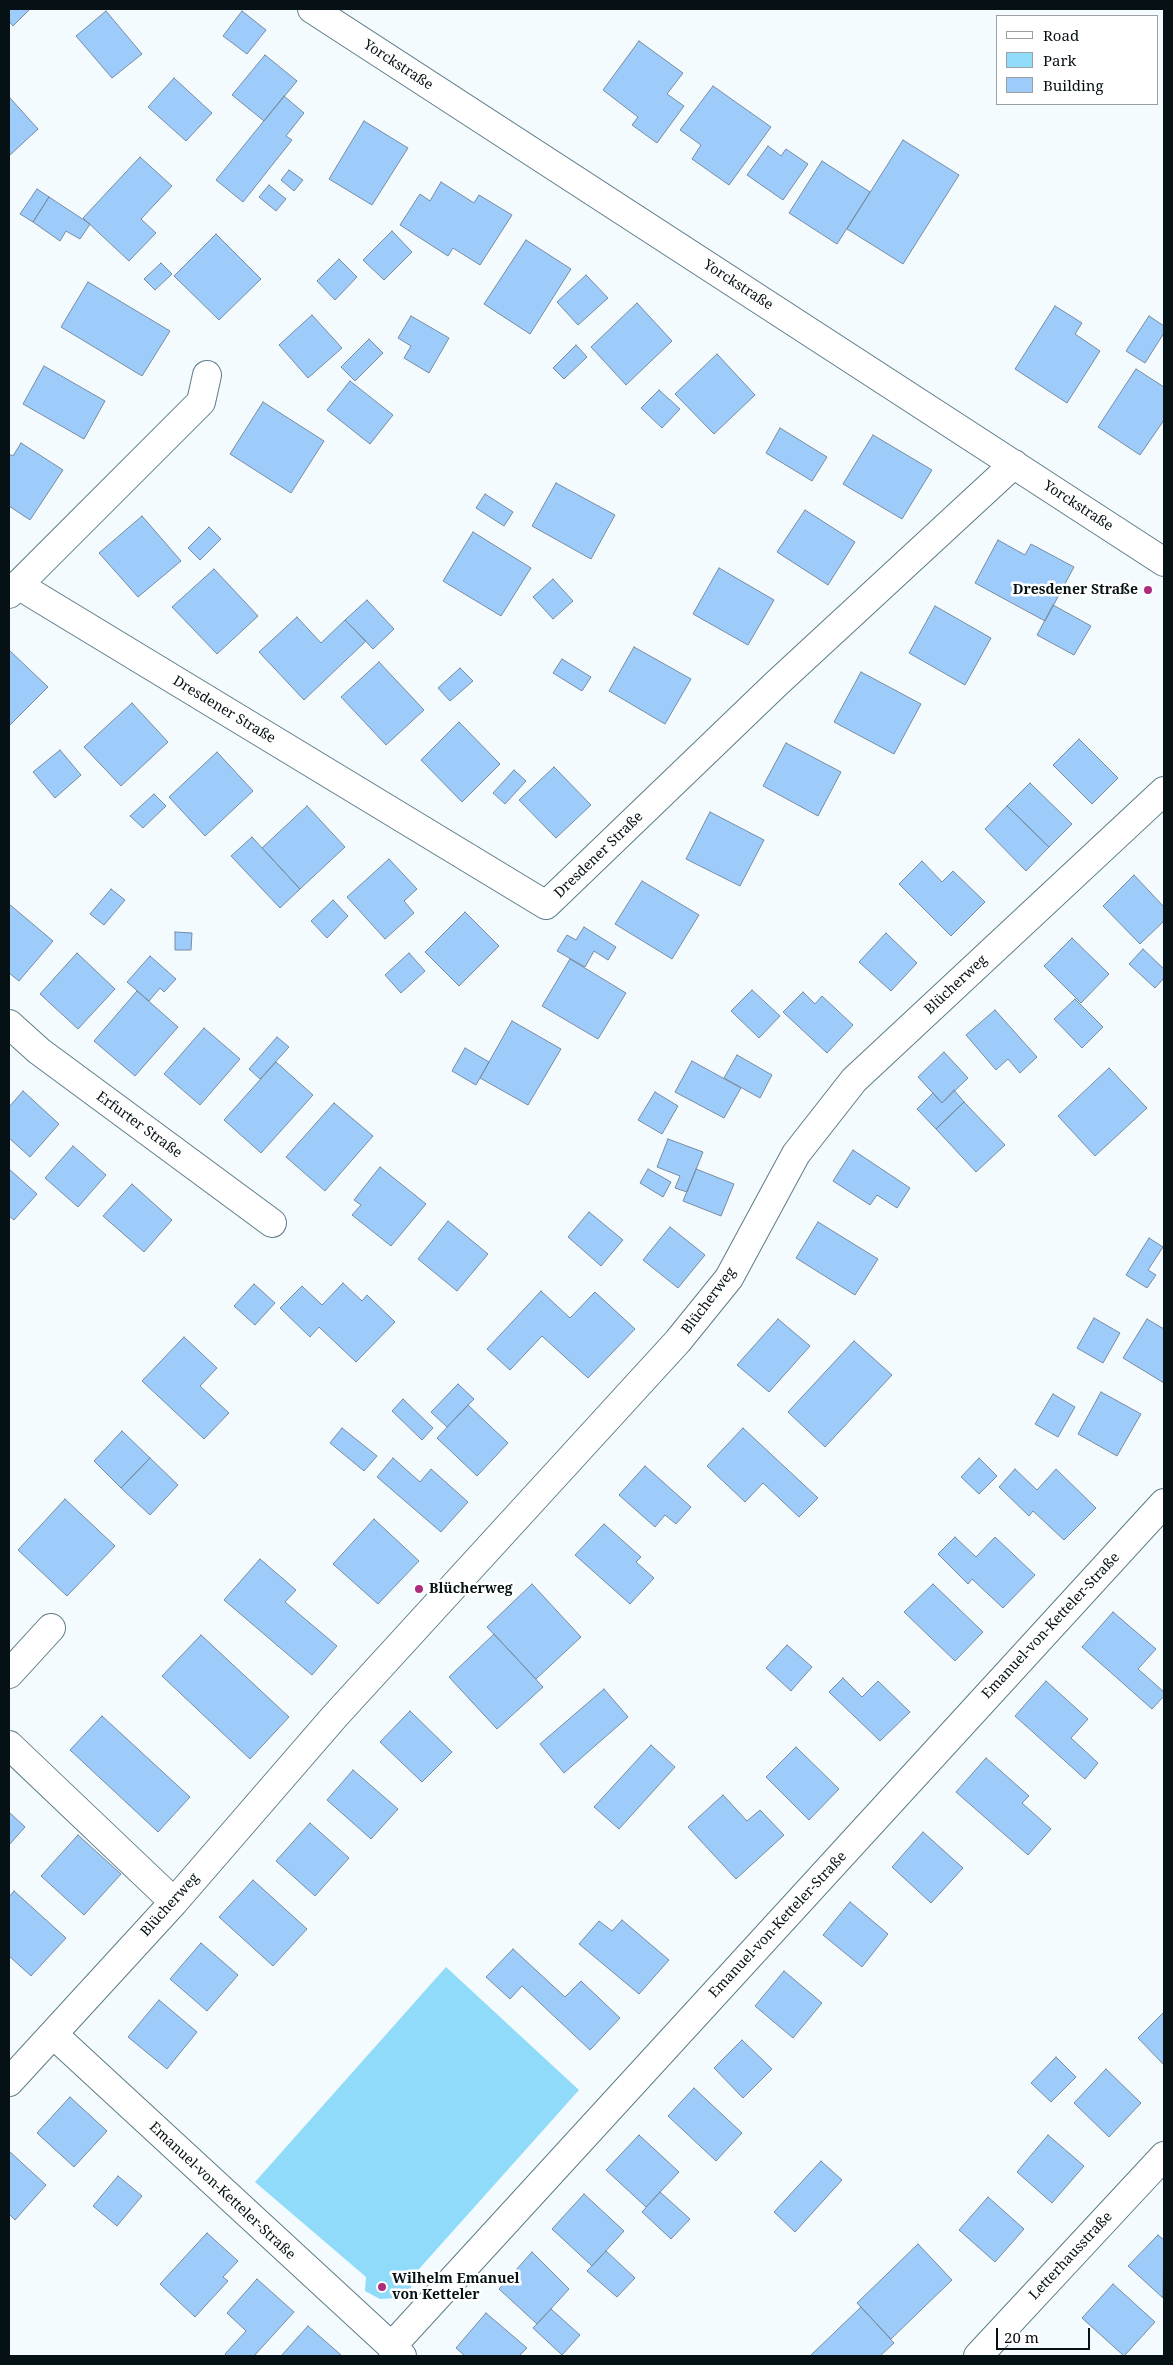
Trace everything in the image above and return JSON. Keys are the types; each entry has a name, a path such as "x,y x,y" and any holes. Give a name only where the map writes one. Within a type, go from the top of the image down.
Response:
{"street":[{"name":"Yorckstraße","path":"312,9 1164,562"},
{"name":"Dresdener Straße","path":"208,375 201,402 13,590 546,905 776,684 1014,464"},
{"name":"Blücherweg","path":"9,2082 174,1902 335,1716 678,1341 729,1278 796,1154 854,1080 1164,791"},
{"name":"Erfurter Straße","path":"9,1024 39,1051 272,1223"},
{"name":"Emanuel-von-Ketteler-Straße","path":"54,2035 396,2351 1164,1503"},
{"path":"9,1674 51,1628"},
{"path":"9,1745 174,1902"},
{"name":"Letterhausstraße","path":"978,2356 1164,2156"}],"green space":[{"path":"446,1967 579,2090 411,2278 411,2288 398,2298 380,2299 365,2291 366,2277 255,2182"}],"building":[{"path":"9,9 30,9 13,26 9,21"},
{"path":"106,11 142,54 112,78 76,36"},
{"path":"242,11 266,30 247,54 223,36"},
{"path":"639,41 683,73 667,94 684,106 657,143 632,125 638,117 603,90"},
{"path":"265,55 297,81 264,121 232,95"},
{"path":"174,78 212,113 186,141 148,107"},
{"path":"713,86 771,127 729,185 692,159 701,145 680,130"},
{"path":"284,96 304,113 286,136 292,140 243,202 216,180"},
{"path":"9,99 38,129 9,156"},
{"path":"364,121 408,148 372,205 329,179"},
{"path":"903,140 959,175 903,264 847,229"},
{"path":"768,146 781,156 786,149 808,164 783,200 747,175"},
{"path":"140,157 172,186 141,219 156,233 129,261 83,218"},
{"path":"822,161 870,192 837,244 789,213"},
{"path":"289,170 303,180 294,191 281,180"},
{"path":"441,182 474,203 479,195 512,215 480,265 453,248 448,256 400,225 420,194 430,201"},
{"path":"269,185 286,199 276,211 259,197"},
{"path":"37,189 49,197 33,222 20,214"},
{"path":"49,197 90,224 80,239 66,231 60,241 33,222"},
{"path":"392,231 412,252 384,280 363,260"},
{"path":"216,234 261,279 219,320 174,276"},
{"path":"526,240 571,269 530,334 484,304"},
{"path":"339,259 357,277 335,300 317,281"},
{"path":"161,263 172,274 155,290 144,279"},
{"path":"586,275 608,298 578,325 557,302"},
{"path":"88,282 170,331 142,376 61,327"},
{"path":"637,303 672,341 626,385 591,347"},
{"path":"1055,306 1082,323 1075,334 1100,351 1067,403 1015,369"},
{"path":"312,315 342,348 308,378 279,345"},
{"path":"411,316 449,338 429,373 404,358 411,346 398,338"},
{"path":"1149,316 1164,326 1164,333 1145,363 1126,351"},
{"path":"369,339 383,353 355,381 341,367"},
{"path":"576,345 587,357 564,379 553,368"},
{"path":"717,354 755,395 714,434 675,394"},
{"path":"44,366 105,401 84,439 23,404"},
{"path":"1136,369 1164,387 1164,420 1140,455 1098,427"},
{"path":"350,381 393,415 370,444 327,410"},
{"path":"659,390 680,409 662,428 641,408"},
{"path":"263,402 324,441 291,493 230,454"},
{"path":"780,428 827,457 812,481 766,453"},
{"path":"873,435 932,470 902,519 843,484"},
{"path":"21,443 63,470 30,520 9,506 9,454 13,456"},
{"path":"556,483 615,515 591,559 532,526"},
{"path":"485,494 513,512 504,526 476,508"},
{"path":"805,510 855,542 828,585 777,552"},
{"path":"142,516 181,561 138,597 99,553"},
{"path":"209,527 221,539 200,560 188,548"},
{"path":"473,532 531,568 501,616 443,581"},
{"path":"998,540 1025,555 1031,544 1074,567 1045,621 975,583"},
{"path":"719,568 774,600 748,645 693,614"},
{"path":"214,569 258,616 217,654 172,607"},
{"path":"553,579 573,601 553,619 533,597"},
{"path":"367,600 394,629 373,649 345,620"},
{"path":"1053,605 1091,626 1074,655 1037,635"},
{"path":"935,606 991,638 965,685 909,653"},
{"path":"297,617 321,643 345,620 366,641 304,700 259,652"},
{"path":"634,647 691,679 665,724 609,691"},
{"path":"9,650 48,687 9,726"},
{"path":"562,659 591,677 582,691 553,673"},
{"path":"379,662 424,710 386,745 341,697"},
{"path":"460,668 473,681 450,701 438,688"},
{"path":"861,672 921,704 894,754 834,722"},
{"path":"132,703 168,742 121,786 84,747"},
{"path":"459,722 500,764 462,802 421,760"},
{"path":"1079,739 1118,778 1092,804 1053,765"},
{"path":"786,743 841,772 818,816 763,786"},
{"path":"60,750 81,775 55,798 33,772"},
{"path":"217,752 253,791 205,836 169,797"},
{"path":"554,767 591,805 556,838 519,800"},
{"path":"514,770 526,781 505,804 493,793"},
{"path":"1030,783 1072,824 1049,847 1007,806"},
{"path":"154,794 166,806 143,828 130,816"},
{"path":"307,806 345,847 300,889 262,848"},
{"path":"1007,806 1049,847 1026,871 985,829"},
{"path":"710,812 764,840 740,886 686,859"},
{"path":"252,837 300,889 280,908 231,856"},
{"path":"389,859 417,889 404,901 414,913 385,939 347,897"},
{"path":"922,861 942,882 953,871 985,902 951,936 899,884"},
{"path":"1134,875 1164,907 1164,921 1140,944 1103,906"},
{"path":"642,881 699,915 672,959 615,924"},
{"path":"111,889 125,900 104,925 90,914"},
{"path":"333,900 348,916 327,938 311,921"},
{"path":"9,904 53,941 19,981 9,973"},
{"path":"465,912 499,946 459,986 425,952"},
{"path":"584,927 616,947 608,960 594,951 585,967 557,951 567,935 576,940"},
{"path":"175,932 192,933 191,950 175,950"},
{"path":"886,933 917,963 891,991 859,962"},
{"path":"1072,938 1109,974 1081,1003 1044,966"},
{"path":"1143,949 1164,969 1164,978 1155,988 1129,964"},
{"path":"77,953 115,989 78,1029 40,994"},
{"path":"409,953 425,971 401,993 385,975"},
{"path":"150,956 176,979 164,992 160,988 149,1001 127,982"},
{"path":"570,959 626,993 598,1039 542,1006"},
{"path":"752,990 780,1016 759,1038 731,1011"},
{"path":"137,991 178,1027 135,1076 94,1041"},
{"path":"803,992 815,1004 822,996 853,1025 827,1053 783,1012"},
{"path":"1075,999 1103,1027 1082,1048 1054,1019"},
{"path":"995,1010 1037,1057 1020,1073 1008,1059 996,1070 966,1035"},
{"path":"512,1021 561,1049 528,1105 480,1078"},
{"path":"204,1028 240,1059 200,1105 164,1074"},
{"path":"277,1037 289,1047 260,1079 249,1069"},
{"path":"465,1048 489,1062 476,1085 452,1071"},
{"path":"944,1052 968,1078 942,1103 918,1077"},
{"path":"737,1055 772,1075 760,1098 724,1078"},
{"path":"692,1061 741,1088 724,1118 675,1092"},
{"path":"276,1062 313,1095 261,1153 224,1120"},
{"path":"1109,1068 1147,1108 1095,1156 1058,1116"},
{"path":"954,1090 964,1102 936,1129 917,1109 933,1093 942,1103"},
{"path":"23,1091 59,1124 30,1157 9,1138 9,1107"},
{"path":"655,1092 678,1106 662,1134 638,1120"},
{"path":"964,1102 1005,1145 976,1172 936,1129"},
{"path":"334,1103 373,1136 325,1191 286,1157"},
{"path":"668,1139 703,1152 687,1192 675,1188 680,1176 657,1167"},
{"path":"73,1146 106,1175 78,1207 45,1178"},
{"path":"853,1150 910,1188 897,1208 877,1195 870,1205 833,1181"},
{"path":"380,1167 426,1204 391,1246 352,1215 361,1205 354,1200"},
{"path":"9,1169 37,1194 14,1220 9,1216"},
{"path":"648,1169 671,1182 663,1197 640,1183"},
{"path":"696,1169 734,1184 721,1216 683,1201"},
{"path":"132,1184 172,1220 144,1252 103,1216"},
{"path":"589,1212 623,1240 601,1266 568,1237"},
{"path":"448,1221 488,1254 457,1291 418,1259"},
{"path":"818,1222 878,1259 855,1295 796,1258"},
{"path":"670,1227 705,1255 678,1288 643,1260"},
{"path":"1149,1238 1163,1247 1148,1270 1156,1275 1147,1288 1126,1275"},
{"path":"343,1283 362,1301 367,1295 395,1322 356,1362 319,1327 310,1337 280,1308 302,1286 322,1305"},
{"path":"254,1284 275,1303 255,1325 234,1306"},
{"path":"541,1291 570,1318 595,1292 635,1329 588,1378 542,1336 510,1370 487,1349"},
{"path":"1094,1318 1120,1333 1103,1363 1077,1348"},
{"path":"778,1319 810,1346 769,1392 737,1365"},
{"path":"1147,1319 1164,1329 1164,1383 1123,1358"},
{"path":"184,1337 217,1368 200,1386 229,1413 204,1439 142,1381"},
{"path":"854,1341 892,1375 825,1447 788,1412"},
{"path":"458,1384 474,1399 447,1427 431,1412"},
{"path":"1101,1392 1141,1414 1117,1456 1078,1434"},
{"path":"1053,1394 1075,1407 1058,1437 1035,1424"},
{"path":"403,1399 433,1428 422,1440 392,1411"},
{"path":"468,1405 508,1443 477,1476 437,1438"},
{"path":"342,1428 377,1456 364,1471 330,1443"},
{"path":"743,1428 818,1498 799,1517 763,1483 745,1502 707,1466"},
{"path":"122,1431 150,1458 121,1488 94,1461"},
{"path":"150,1458 178,1485 150,1515 121,1488"},
{"path":"393,1458 420,1482 431,1469 468,1502 441,1532 377,1477"},
{"path":"979,1458 997,1476 979,1494 961,1477"},
{"path":"645,1466 691,1507 676,1524 665,1515 655,1527 619,1495"},
{"path":"1015,1469 1037,1490 1056,1469 1096,1508 1064,1540 1033,1511 1029,1516 999,1487"},
{"path":"65,1499 115,1546 67,1596 18,1550"},
{"path":"374,1519 419,1561 378,1604 333,1564"},
{"path":"604,1524 641,1557 636,1562 654,1578 630,1604 575,1555"},
{"path":"955,1537 976,1557 995,1537 1035,1575 1003,1608 972,1579 968,1584 938,1554"},
{"path":"260,1559 296,1590 285,1602 337,1646 312,1675 224,1600"},
{"path":"532,1584 581,1637 536,1679 487,1627"},
{"path":"933,1584 983,1632 955,1661 904,1612"},
{"path":"1113,1612 1156,1649 1138,1669 1164,1692 1164,1696 1152,1709 1082,1647"},
{"path":"494,1634 543,1687 497,1729 449,1677"},
{"path":"201,1635 289,1717 250,1759 162,1676"},
{"path":"787,1645 812,1667 791,1691 766,1668"},
{"path":"843,1678 862,1697 878,1681 910,1712 880,1741 829,1692"},
{"path":"1046,1681 1088,1719 1071,1738 1098,1763 1085,1779 1015,1716"},
{"path":"604,1689 628,1717 564,1773 540,1744"},
{"path":"410,1711 452,1752 422,1782 380,1742"},
{"path":"102,1716 190,1797 158,1832 70,1750"},
{"path":"651,1745 675,1767 619,1829 594,1807"},
{"path":"796,1747 839,1789 809,1820 766,1777"},
{"path":"986,1758 1029,1796 1022,1803 1051,1829 1028,1855 956,1792"},
{"path":"353,1770 398,1809 371,1839 327,1800"},
{"path":"723,1795 747,1821 760,1810 784,1835 736,1879 688,1827"},
{"path":"9,1812 25,1827 9,1845"},
{"path":"310,1823 349,1858 315,1896 276,1861"},
{"path":"923,1832 963,1868 931,1903 892,1867"},
{"path":"78,1835 121,1874 84,1915 41,1876"},
{"path":"253,1880 307,1929 273,1966 219,1917"},
{"path":"14,1891 66,1938 31,1976 9,1956 9,1897"},
{"path":"850,1902 888,1934 862,1967 823,1935"},
{"path":"622,1920 669,1960 639,1994 579,1944 599,1921 612,1931"},
{"path":"201,1943 238,1975 207,2011 170,1979"},
{"path":"513,1949 565,1997 581,1981 620,2018 590,2050 522,1986 510,1999 486,1977"},
{"path":"784,1971 822,2003 793,2038 755,2006"},
{"path":"159,2000 197,2032 167,2069 128,2037"},
{"path":"1164,2012 1164,2065 1138,2038"},
{"path":"742,2040 772,2069 743,2098 714,2068"},
{"path":"1056,2057 1076,2077 1051,2102 1031,2083"},
{"path":"1106,2069 1141,2103 1109,2137 1074,2103"},
{"path":"694,2088 742,2133 716,2161 668,2116"},
{"path":"70,2097 107,2131 74,2167 37,2133"},
{"path":"639,2135 679,2172 646,2207 606,2170"},
{"path":"1048,2135 1084,2166 1052,2203 1017,2172"},
{"path":"9,2151 46,2185 15,2220 9,2214"},
{"path":"821,2161 842,2180 795,2232 774,2212"},
{"path":"118,2176 142,2196 117,2226 93,2206"},
{"path":"660,2192 690,2219 671,2239 642,2212"},
{"path":"584,2194 624,2231 592,2266 552,2229"},
{"path":"988,2197 1024,2229 995,2262 959,2230"},
{"path":"207,2233 238,2261 223,2277 228,2281 195,2317 160,2284"},
{"path":"1158,2235 1164,2240 1163,2298 1128,2266"},
{"path":"918,2244 952,2280 891,2339 857,2303"},
{"path":"606,2251 635,2278 617,2297 587,2271"},
{"path":"532,2252 569,2289 537,2324 499,2289"},
{"path":"257,2279 294,2312 254,2356 227,2356 225,2354 246,2331 227,2313"},
{"path":"1113,2284 1155,2322 1124,2356 1082,2318"},
{"path":"861,2307 894,2343 880,2356 810,2356"},
{"path":"551,2309 580,2335 562,2355 533,2328"},
{"path":"486,2313 527,2348 519,2356 465,2356 456,2348"},
{"path":"308,2326 341,2355 281,2356"}],"place":[{"name":"Dresdener Straße","path":"1148,590"},
{"name":"Blücherweg","path":"419,1589"},
{"name":"Wilhelm Emanuel von Ketteler","path":"382,2287"}]}
